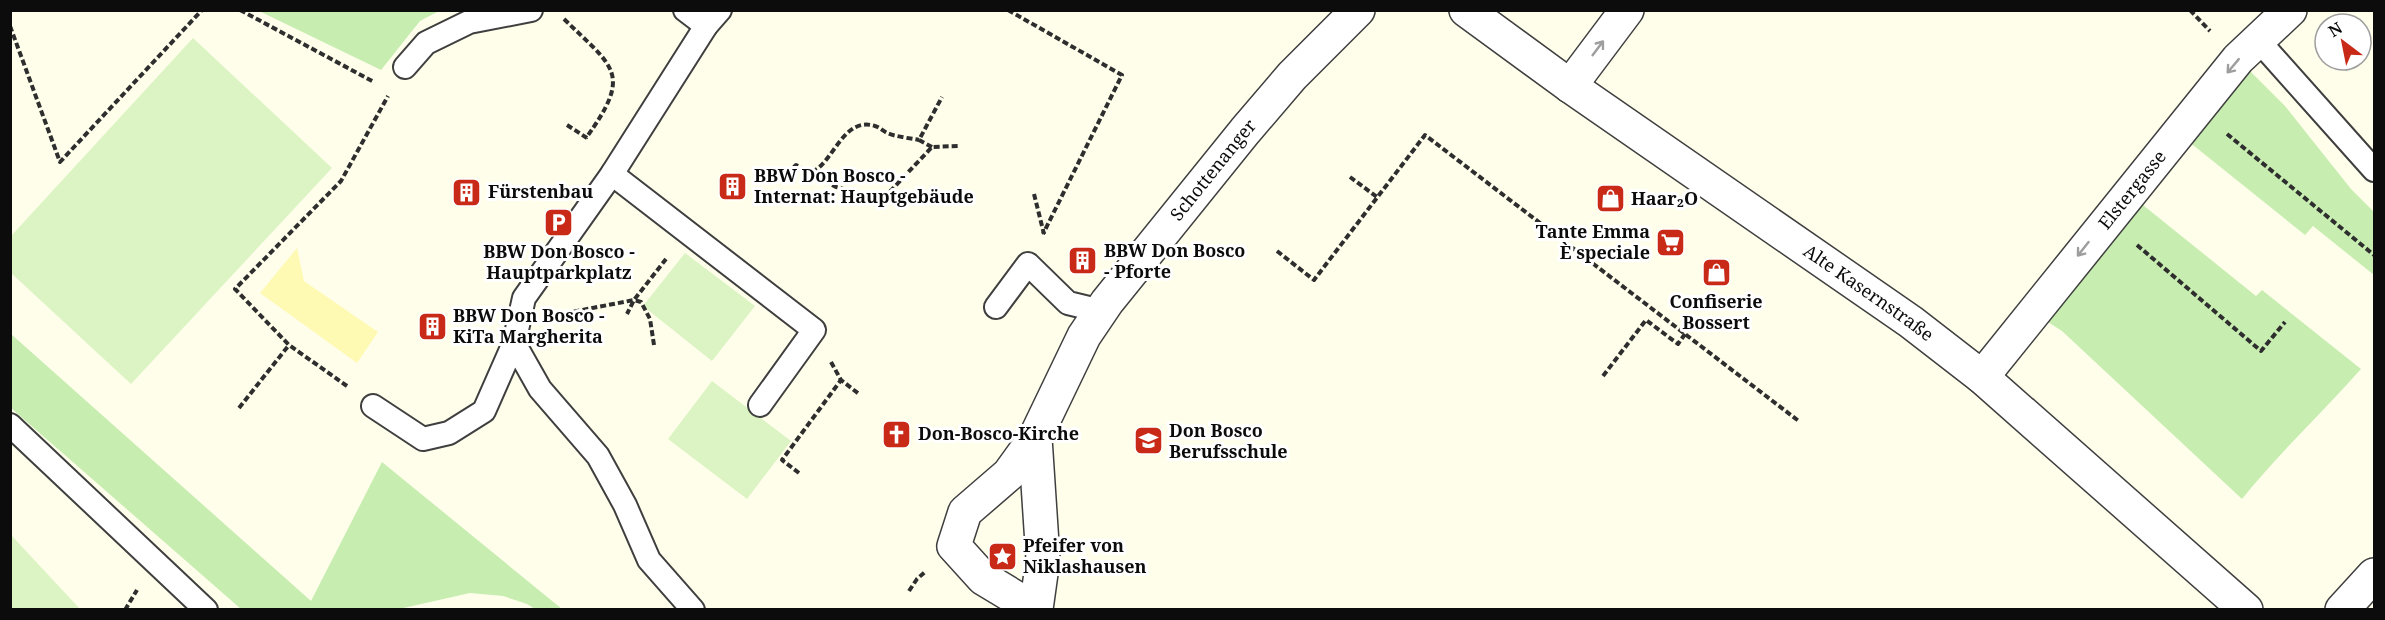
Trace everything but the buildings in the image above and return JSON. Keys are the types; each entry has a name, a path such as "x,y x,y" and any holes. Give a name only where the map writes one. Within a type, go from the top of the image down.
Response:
{"street":[{"name":"Schottenanger","path":"1035,438 1042,559 1036,609 983,578 954,546 965,512 1009,474 1035,438 1084,336 1189,196 1292,76 1358,10"},
{"name":"Alte Kasernstraße","path":"1466,10 1570,86 1868,290 1982,377 2246,609"},
{"path":"1570,86 1627,10"},
{"name":"Elstergasse","path":"1982,377 2238,59 2290,10"},
{"path":"2342,609 2374,575"}],"lane":[{"path":"405,67 426,44 469,22 531,10"},
{"path":"373,406 423,439 449,433 484,411 514,343 524,298 612,174 713,18 685,10"},
{"path":"2258,40 2374,170"},
{"path":"612,174 814,330 760,405"},
{"path":"996,307 1028,264 1068,303 1101,312"},
{"path":"514,343 540,389 598,456 626,505 648,560 693,609"},
{"path":"10,425 206,609"}],"path":[{"path":"10,26 60,162 202,10"},
{"path":"240,10 390,91"},
{"path":"1008,10 1122,75 1028,264"},
{"path":"561,16 606,59 614,76 612,95 607,109 586,138"},
{"path":"373,406 289,345 234,289 341,181 405,67"},
{"path":"919,140 942,97"},
{"path":"2197,110 2374,255"},
{"path":"811,173 821,168 847,132 860,126 874,125 889,134 919,140 932,147 958,146"},
{"path":"1277,251 1314,280 1425,135 1800,422"},
{"path":"787,174 796,165 836,187 883,199 932,147"},
{"path":"1350,177 1377,197"},
{"path":"2107,219 2261,351 2285,321"},
{"path":"627,314 634,300 687,233"},
{"path":"524,298 547,315 570,314 634,300 641,302 650,319 654,345"},
{"path":"1603,376 1646,320 1677,344 1685,334"},
{"path":"239,408 289,345"},
{"path":"799,473 782,460 842,380"},
{"path":"909,591 917,579"}],"green space":[{"path":"259,11 439,11 420,21 381,70"},
{"path":"193,38 332,168 131,384 11,273 11,236"},
{"path":"2238,59 2285,106 2351,189 2374,212 2374,275 2313,226 2305,235 2178,133"},
{"path":"2128,193 2256,296 2262,290 2361,369 2242,499 2062,331 2034,313"},
{"path":"685,253 755,306 712,361 643,306"},
{"path":"11,334 311,601 382,462 562,609 535,609 503,596 470,593 399,609 241,609 11,408"},
{"path":"712,381 791,441 747,499 668,439"},
{"path":"11,535 80,609 11,609"}],"sand":[{"path":"297,248 304,281 378,332 357,363 260,293"}],"place":[{"name":"BBW Don Bosco - Internat: Hauptgebäude","path":"733,186"},
{"name":"Fürstenbau","path":"467,192"},
{"name":"Haar₂O","path":"1610,199"},
{"name":"BBW Don Bosco - Hauptparkplatz","path":"559,223"},
{"name":"Tante Emma È speciale","path":"1671,242"},
{"name":"BBW Don Bosco - Pforte","path":"1083,261"},
{"name":"Confiserie Bossert","path":"1716,273"},
{"name":"BBW Don Bosco - KiTa Margherita","path":"432,326"},
{"name":"Don-Bosco-Kirche","path":"897,434"},
{"name":"Don Bosco Berufsschule","path":"1148,441"},
{"name":"Pfeifer von Niklashausen","path":"1002,556"}]}
